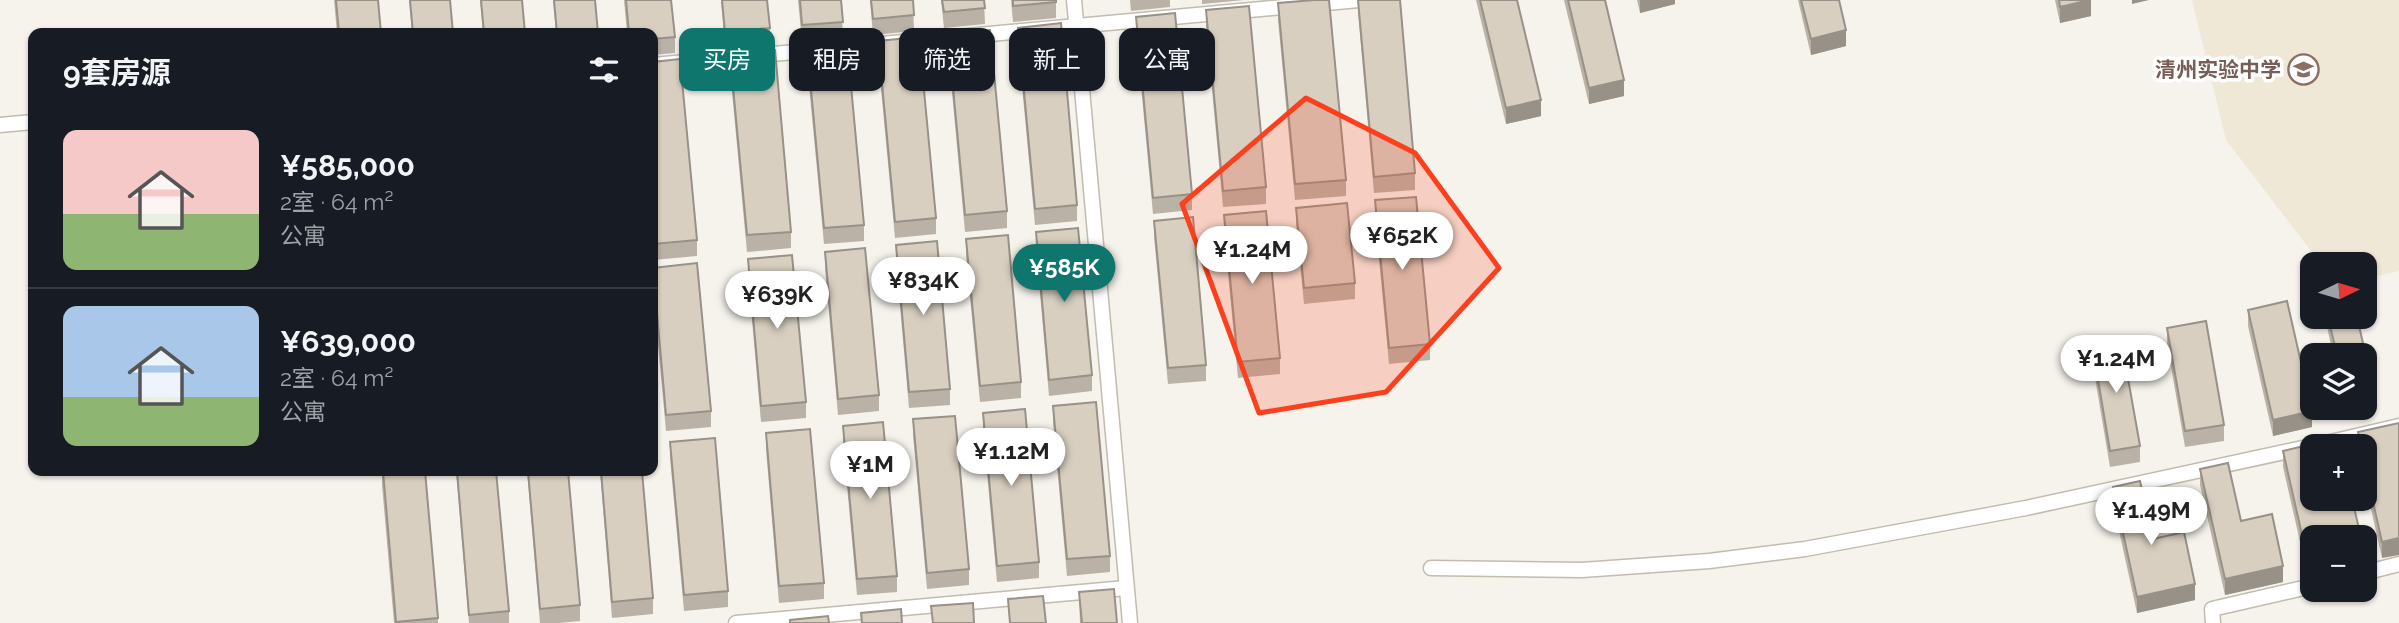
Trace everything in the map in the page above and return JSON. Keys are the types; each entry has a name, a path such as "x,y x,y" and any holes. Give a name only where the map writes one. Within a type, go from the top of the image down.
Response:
{"lane":[{"path":"1074,0 1129,623"},
{"path":"658,65 1359,0"},
{"path":"0,125 28,122"},
{"path":"2364,434 2399,426"},
{"path":"1431,568 1582,570 1709,561 1805,549 2026,508 2300,449"},
{"path":"2377,570 2399,565"},
{"path":"736,623 1126,588"},
{"path":"2213,623 2212,610 2300,589"}],"highlighted area":[{"path":"1306,98 1415,153 1499,268 1386,392 1259,413 1182,204"}],"shaded area":[{"name":"清州实验中学","path":"2192,0 2399,0 2399,271 2377,276 2377,252 2312,252 2226,140"}],"building":[{"path":"336,0 378,0 381,28 339,28"},
{"path":"410,0 450,0 453,28 413,28"},
{"path":"481,0 522,0 525,28 484,28"},
{"path":"554,0 595,0 598,28 557,28"},
{"path":"626,0 671,0 675,37 658,39 658,28 629,28"},
{"path":"722,0 767,0 770,28 725,28"},
{"path":"800,0 841,0 843,22 802,25"},
{"path":"871,0 913,0 914,15 873,19"},
{"path":"942,0 984,0 985,8 944,12"},
{"path":"1013,0 1056,0 1056,2 1013,6"},
{"path":"1329,0 1346,180 1295,184 1278,3"},
{"path":"1358,0 1400,0 1415,173 1374,177"},
{"path":"1480,0 1517,0 1541,100 1506,108"},
{"path":"1568,0 1605,0 1624,80 1589,88"},
{"path":"1801,0 1839,0 1846,30 1811,39"},
{"path":"2059,0 2090,0 2060,7"},
{"path":"1249,6 1266,187 1223,191 1214,91 1215,28 1208,28 1206,10"},
{"path":"1175,13 1176,28 1137,28 1136,17"},
{"path":"1061,23 1061,28 1018,28"},
{"path":"899,39 899,91 924,91 936,218 895,222 883,91 885,91 885,40"},
{"path":"775,50 791,232 747,235 733,91 775,91"},
{"path":"679,59 679,91 683,91 697,240 658,244 658,61"},
{"path":"995,83 1007,211 965,215 953,91 995,91"},
{"path":"811,91 851,91 864,225 824,228"},
{"path":"1024,91 1067,91 1077,205 1035,209"},
{"path":"1143,91 1182,91 1192,194 1153,198"},
{"path":"1416,197 1430,344 1389,348 1375,200"},
{"path":"1347,203 1355,283 1304,288 1296,208"},
{"path":"1266,211 1280,358 1238,362 1224,215"},
{"path":"1193,217 1206,365 1168,368 1154,221"},
{"path":"1078,228 1092,375 1049,380 1036,232"},
{"path":"1008,235 1021,382 980,386 966,239"},
{"path":"937,241 950,389 909,392 896,245"},
{"path":"865,248 879,395 838,399 825,252"},
{"path":"792,255 806,402 761,406 748,259"},
{"path":"697,263 711,411 666,415 658,325 658,267"},
{"path":"2287,301 2300,358 2300,414 2273,420 2248,310"},
{"path":"2206,321 2224,425 2185,431 2167,328"},
{"path":"2331,329 2360,329 2363,343 2334,343"},
{"path":"2121,339 2140,446 2110,451 2092,344"},
{"path":"1096,402 1110,556 1067,559 1053,406"},
{"path":"1025,409 1039,562 997,566 983,413"},
{"path":"955,416 969,569 927,573 913,419"},
{"path":"883,422 897,576 857,579 843,426"},
{"path":"2399,423 2399,538 2382,542 2375,511 2377,434 2358,432"},
{"path":"810,429 824,583 779,586 766,433"},
{"path":"715,438 728,591 684,595 670,442"},
{"path":"2300,447 2300,511 2355,511 2358,525 2300,526 2283,451"},
{"path":"2228,463 2241,521 2272,514 2283,566 2225,579 2200,469"},
{"path":"383,476 425,476 438,618 396,622"},
{"path":"457,476 496,476 509,611 469,615"},
{"path":"528,476 568,476 580,605 540,609"},
{"path":"601,476 642,476 653,598 612,602"},
{"path":"2140,481 2153,539 2184,532 2195,584 2137,597 2113,487"},
{"path":"1114,589 1117,623 1082,623 1079,592"},
{"path":"1043,596 1046,623 1010,623 1008,599"},
{"path":"973,603 974,623 933,623 931,606"},
{"path":"901,609 902,623 862,623 861,613"},
{"path":"828,616 829,623 790,623 790,620"}],"place":[{"name":"清州实验中学","path":"2304,70"}]}
